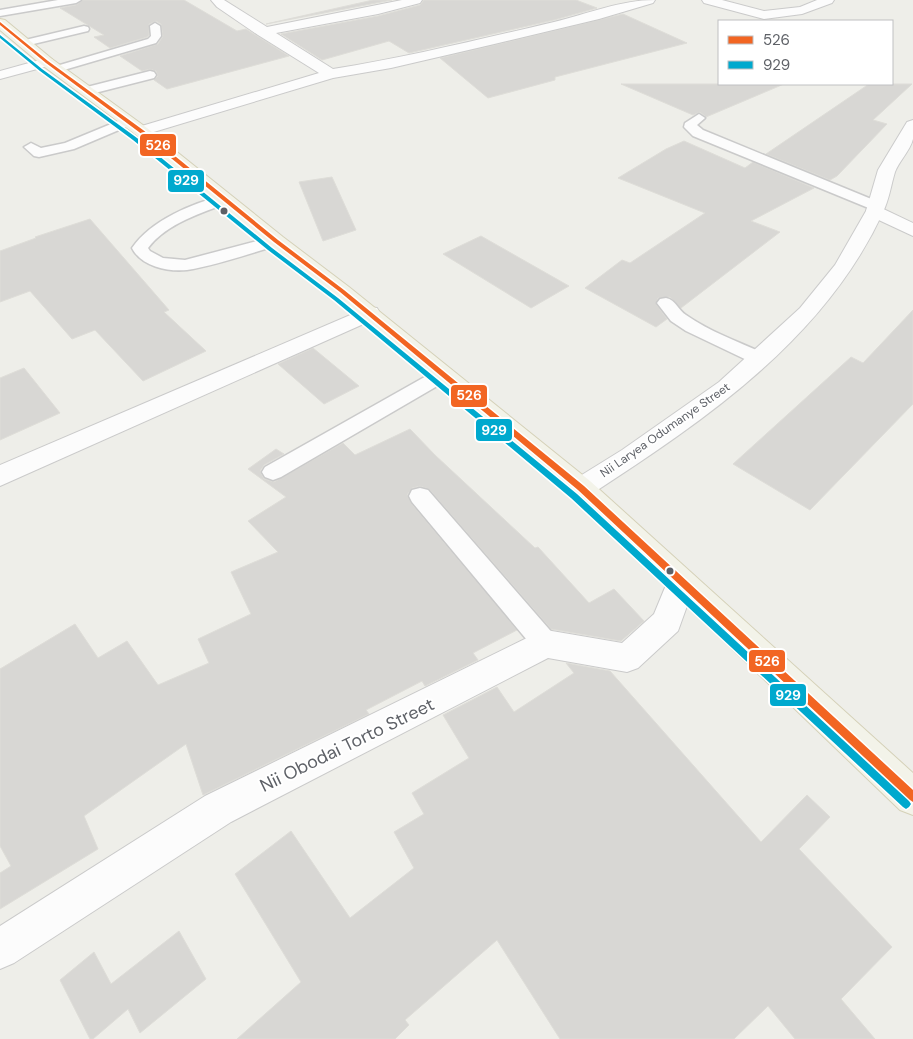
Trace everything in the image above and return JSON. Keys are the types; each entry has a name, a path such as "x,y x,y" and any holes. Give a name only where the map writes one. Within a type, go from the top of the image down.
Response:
{"main road":[{"path":"0,23 52,65 134,126 276,241 370,313 581,488 913,797"}],"street":[{"path":"217,0 263,32 331,74"},
{"path":"134,126 331,74 391,64 490,41 595,16 649,0"},
{"path":"708,0 764,15 802,10 828,0"},
{"path":"263,32 410,1"},
{"path":"0,75 52,65"},
{"name":"Nii Laryea Odumanye Street","path":"581,488 631,456 727,388 808,313 844,267 876,208 887,170 913,124"},
{"path":"876,208 913,230"},
{"path":"0,476 370,313"},
{"path":"546,644 627,658 667,622 681,581"},
{"name":"Nii Obodai Torto Street","path":"0,949 218,809 546,644"}],"lane":[{"path":"0,13 76,0"},
{"path":"52,65 142,45 152,41 156,36 155,26"},
{"path":"25,43 84,29"},
{"path":"86,91 150,74"},
{"path":"699,118 691,123 691,127 698,133 876,208"},
{"path":"31,147 39,153 57,150 134,126"},
{"path":"224,199 173,221 153,233 144,241 140,248 143,254 159,264 185,265 276,241"},
{"path":"666,303 677,317 692,326 760,358"},
{"path":"274,472 444,374"},
{"path":"420,496 546,644"}],"building":[{"path":"83,0 184,0 237,31 246,29 289,56 167,89 154,80 158,76 156,71 150,69 142,71 120,56 158,44 163,36 161,24 156,21 149,24 149,35 147,37 110,48 94,37 104,35 60,8 76,5"},
{"path":"373,0 392,0 266,24"},
{"path":"424,0 576,0 597,8 554,20 409,53 389,41 322,60 281,34 378,16 420,5"},
{"path":"623,14 687,43 555,77 555,80 488,98 440,58"},
{"path":"621,84 782,85 706,117 700,112 693,115"},
{"path":"912,84 873,120 887,124 837,176 830,180 766,154 868,85"},
{"path":"684,141 745,168 753,162 814,188 751,221 780,232 681,308 670,297 658,298 656,304 667,319 656,327 585,288 622,260 630,263 705,213 618,178 666,149"},
{"path":"332,177 356,230 323,241 299,182"},
{"path":"90,219 169,310 164,312 206,351 143,381 95,330 72,339 30,291 0,302 0,251"},
{"path":"481,236 569,286 531,308 443,254"},
{"path":"913,310 913,404 810,510 733,464 851,357 863,363"},
{"path":"313,348 359,386 324,404 278,364"},
{"path":"24,368 60,413 0,440 0,378"},
{"path":"410,429 435,455 535,548 538,547 589,603 614,589 644,621 621,641 551,629 429,489 420,486 412,488 407,495 411,503 517,630 473,653 478,660 425,686 422,681 366,710 369,714 203,795 186,744 84,816 98,849 0,909 0,873 11,866 0,846 0,669 75,624 98,658 127,641 158,685 209,663 198,639 251,614 231,572 278,552 248,521 286,497 248,469 276,449 284,454 264,465 260,471 264,479 274,482 343,443 355,455"},
{"path":"566,663 610,671 761,842 807,795 830,817 799,849 892,947 841,999 875,1039 795,1039 768,1006 734,1039 560,1039 497,940 405,1020 409,1025 395,1039 237,1039 301,982 235,874 291,831 350,918 414,868 394,832 424,814 412,793 469,758 443,715 497,687 514,712 574,673"},
{"path":"179,931 206,979 140,1033 128,1009 93,1039 90,1039 60,980 94,952 111,984"}],"transit line":[{"name":"526","path":"0,23 47,62 141,131 276,241 342,291 581,488 913,797"},
{"name":"929","path":"0,36 41,70 135,139 270,249 336,299 574,496 906,804"}]}
